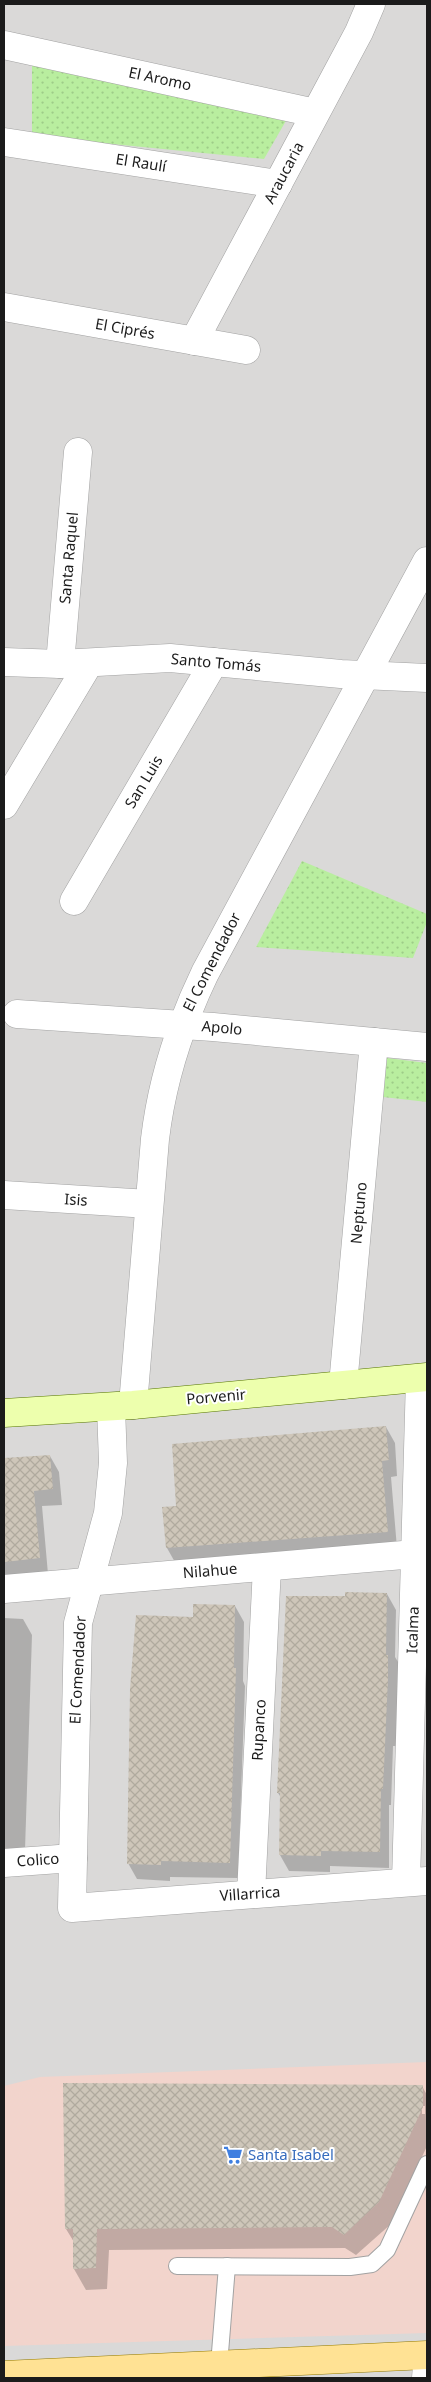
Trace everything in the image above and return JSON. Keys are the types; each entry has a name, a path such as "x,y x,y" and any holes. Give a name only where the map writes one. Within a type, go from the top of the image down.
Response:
{"main road":[{"path":"4,2375 218,2372 427,2355"}],"street":[{"name":"Araucaria","path":"194,341 359,32 371,4"},
{"name":"El Aromo","path":"4,45 315,113"},
{"name":"El Raulí","path":"4,142 278,184"},
{"name":"El Ciprés","path":"4,307 246,350"},
{"name":"Santa Raquel","path":"60,664 78,452"},
{"name":"El Comendador","path":"72,1908 77,1640 81,1607 104,1535 111,1492 113,1450 122,1406 149,1204 160,1100 181,1025 205,973 427,561"},
{"name":"Santo Tomás","path":"4,662 89,664 135,659 170,658 365,675 427,678"},
{"name":"San Luis","path":"74,901 214,662"},
{"path":"4,805 89,664"},
{"name":"Apolo","path":"17,1014 181,1025 427,1047"},
{"name":"Neptuno","path":"343,1385 374,1042"},
{"name":"Isis","path":"4,1195 149,1204"},
{"name":"Porvenir","path":"4,1413 122,1406 424,1377"},
{"name":"Icalma","path":"417,1881 415,1554 424,1377"},
{"name":"Nilahue","path":"4,1589 415,1554"},
{"name":"Rupanco","path":"251,1894 267,1567"},
{"name":"Colico","path":"4,1863 73,1858"},
{"name":"Villarrica","path":"72,1908 417,1881"},
{"path":"426,2378 427,2366"}],"lane":[{"path":"177,2266 350,2267 372,2264 387,2250 427,2164"},
{"path":"218,2372 227,2266"}],"shaded area":[{"path":"4,4 427,4 427,2378 4,2378"},
{"path":"427,2062 427,2333 4,2346 4,2086 40,2077"}],"green space":[{"path":"32,65 287,119 264,159 32,136"},
{"path":"302,861 427,914 427,922 413,958 256,947"},
{"path":"387,1058 427,1063 427,1102 383,1097"}],"building":[{"path":"386,1426 389,1460 382,1461 388,1532 166,1548 162,1507 176,1506 172,1444"},
{"path":"50,1455 53,1489 34,1491 40,1558 5,1562 4,1458"},
{"path":"345,1592 387,1593 386,1655 388,1655 388,1679 383,1789 381,1789 380,1852 321,1851 321,1856 279,1855 280,1793 277,1793 286,1596 345,1596"},
{"path":"193,1604 235,1605 234,1668 236,1668 230,1863 161,1861 161,1865 127,1864 130,1689 136,1615 193,1617"},
{"name":"Santa Isabel","path":"63,2083 423,2085 423,2107 379,2202 344,2235 332,2227 97,2229 96,2268 73,2269 73,2229 65,2229"}],"place":[{"name":"Santa Isabel","path":"233,2155"}]}
